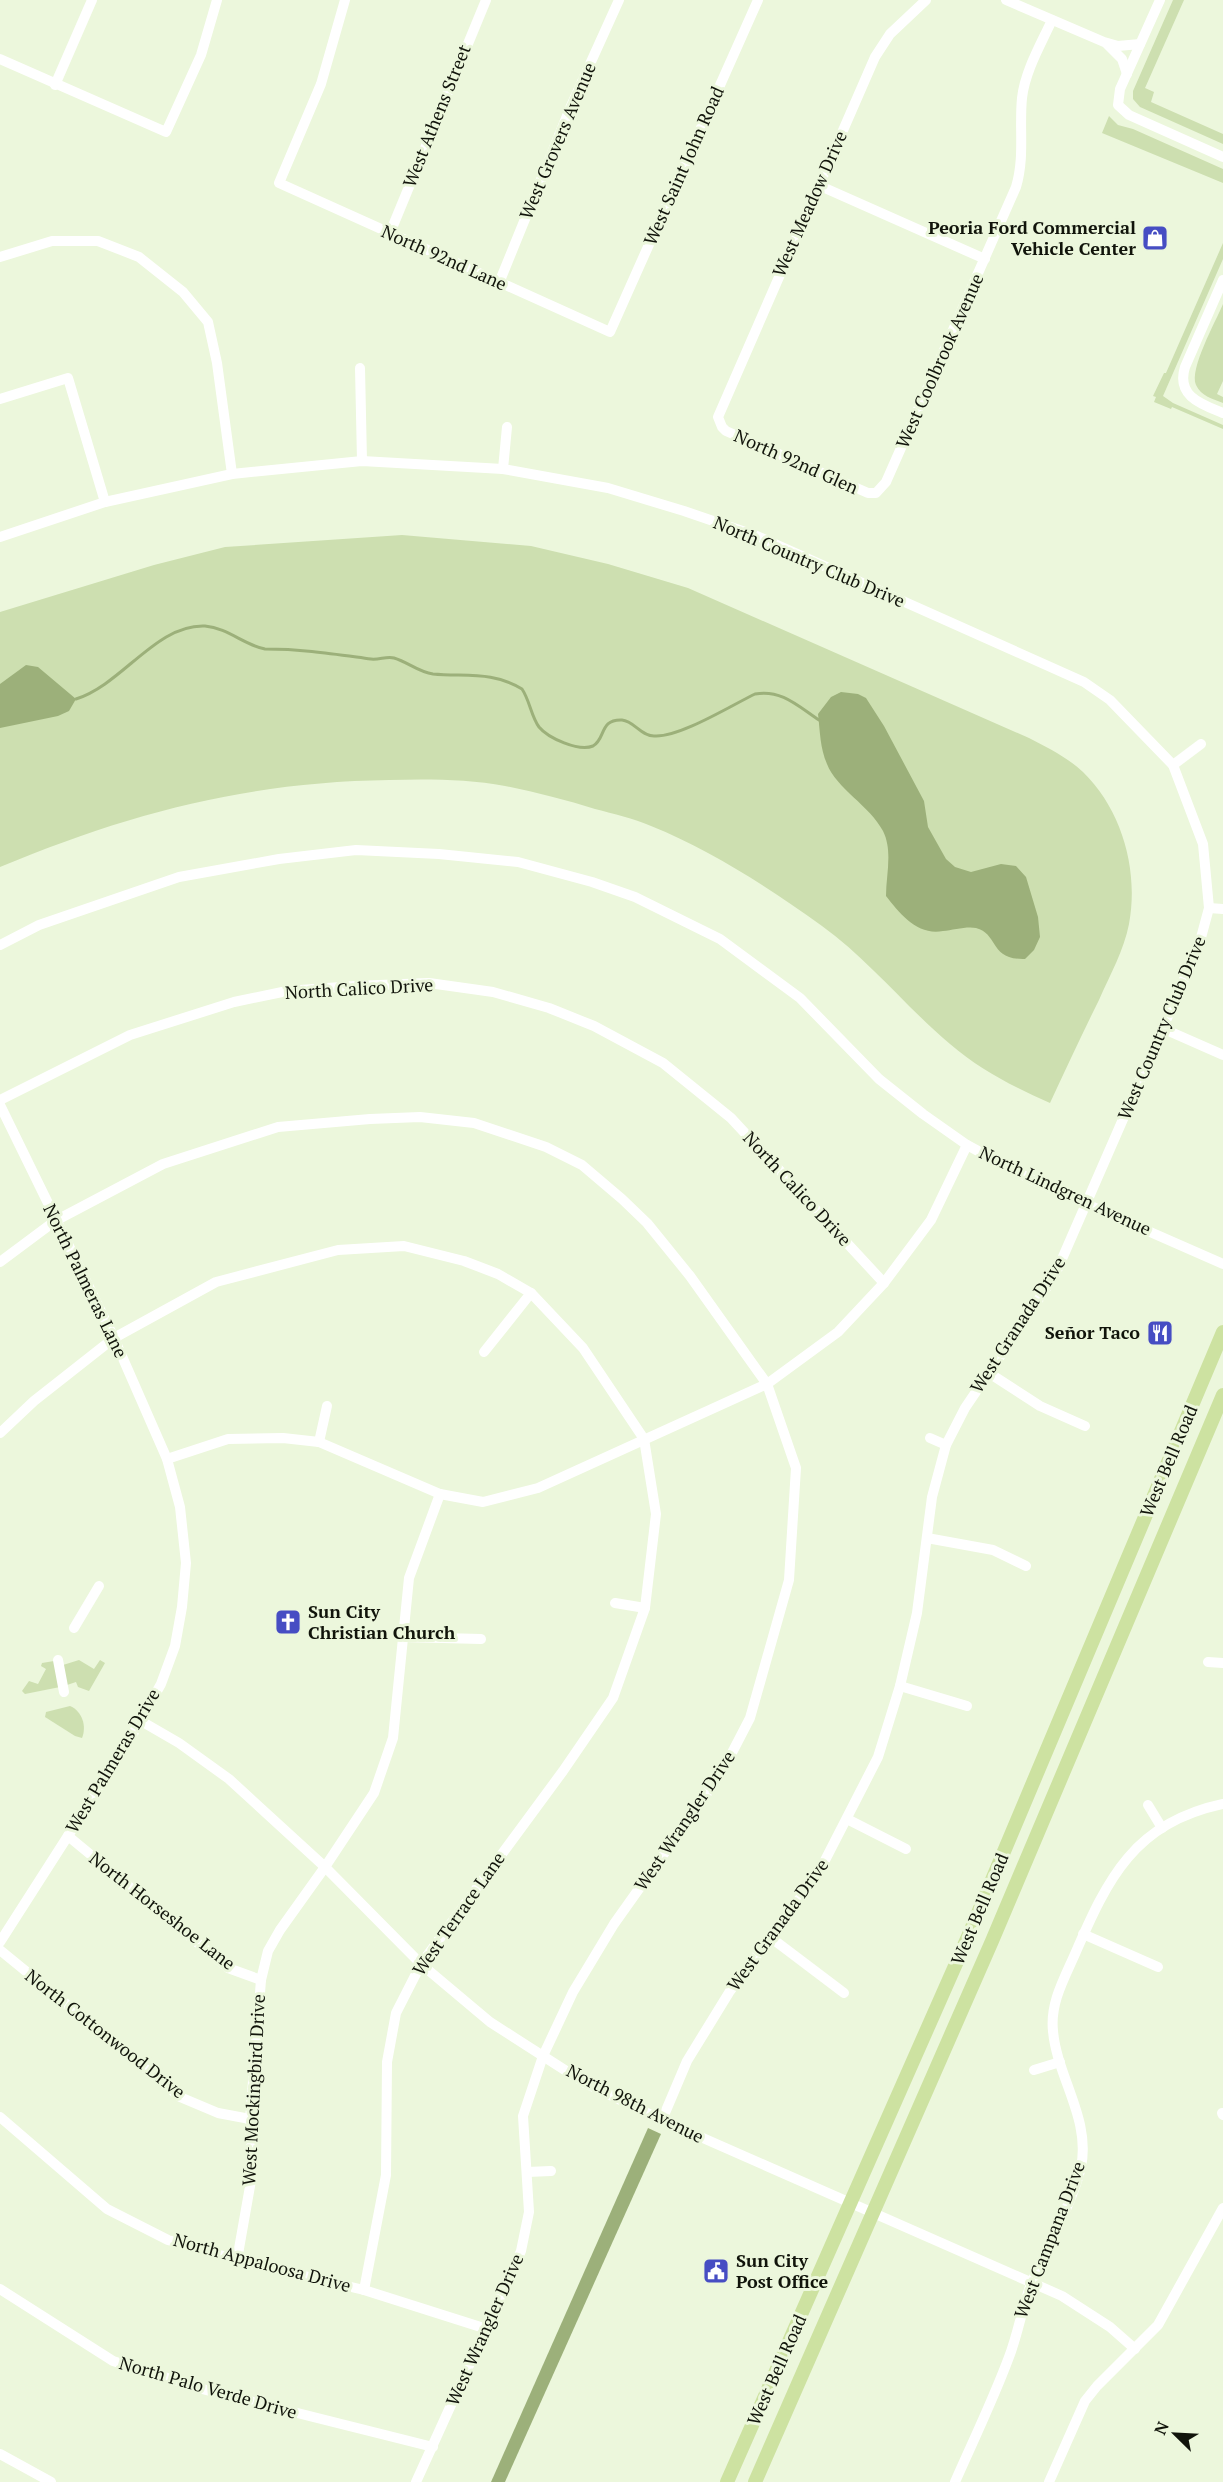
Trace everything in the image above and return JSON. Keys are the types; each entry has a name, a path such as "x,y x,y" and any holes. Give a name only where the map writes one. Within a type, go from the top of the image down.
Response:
{"main road":[{"name":"West Bell Road","path":"727,2482 1037,1776 1223,1332"},
{"name":"West Bell Road","path":"755,2482 988,1952 1223,1395"}],"street":[{"path":"55,85 92,0"},
{"path":"0,59 166,132 201,55 217,0"},
{"name":"North 92nd Lane","path":"345,0 321,84 279,183 610,332"},
{"name":"West Athens Street","path":"390,233 486,0"},
{"name":"West Grovers Avenue","path":"499,283 571,106 619,0"},
{"name":"West Saint John Road","path":"610,332 758,0"},
{"name":"West Meadow Drive","path":"719,423 719,411 880,49 896,27 926,0"},
{"path":"1006,0 1104,42 1118,46 1140,45"},
{"path":"1160,0 1127,74 1119,95 1118,105 1129,115 1223,157"},
{"name":"West Coolbrook Avenue","path":"876,493 886,482 985,259 1020,174 1024,87 1052,20"},
{"path":"1104,42 1122,59 1127,74"},
{"path":"818,185 985,259"},
{"path":"0,257 52,241 98,241 139,257 183,292 208,322 218,363 232,474"},
{"path":"1223,280 1185,368 1182,382 1188,395 1194,400 1223,413"},
{"path":"360,368 362,461"},
{"path":"0,399 68,378 105,502"},
{"name":"North 92nd Glen","path":"719,423 726,431 865,492 876,493"},
{"path":"503,469 507,427"},
{"name":"North Country Club Drive","path":"0,537 105,502 232,474 362,461 503,469 608,488 757,536 1084,682 1110,699 1134,723"},
{"name":"West Country Club Drive","path":"1087,1204 1199,945 1209,908 1203,844 1173,765 1134,723"},
{"path":"1173,765 1201,744"},
{"name":"North Lindgren Avenue","path":"0,945 39,925 179,877 279,859 356,850 439,854 518,862 592,882 635,897 720,939 800,998 879,1079 967,1145 1025,1177 1223,1264"},
{"path":"1209,908 1223,909"},
{"name":"North Calico Drive","path":"0,1100 130,1035 234,1002 287,991 429,983 493,992 549,1008 594,1026 663,1063 731,1119 884,1283"},
{"path":"1164,1029 1223,1055"},
{"name":"North Palmeras Lane","path":"0,1105 114,1338 167,1459"},
{"name":"West Wrangler Drive","path":"0,1262 55,1221 164,1164 278,1127 420,1117 474,1123 546,1147 582,1165 647,1223 690,1276 767,1384 796,1468 789,1580 750,1718 722,1772 608,1934 573,1992 543,2056 523,2116 529,2212 521,2251 416,2482"},
{"path":"167,1459 228,1439 283,1438 319,1442 440,1494 483,1502 538,1488 767,1384 838,1332 884,1283 931,1220 967,1145"},
{"name":"West Granada Drive","path":"662,2120 687,2061 730,1991 818,1875 878,1757 900,1686 917,1613 934,1487 946,1445 965,1408 1055,1275 1087,1204"},
{"path":"0,1433 34,1401 114,1338 216,1282 338,1250 404,1246 473,1264 498,1274 531,1293 583,1348 644,1439"},
{"path":"484,1352 531,1293"},
{"path":"989,1373 1040,1406 1084,1426"},
{"path":"319,1442 327,1406"},
{"path":"930,1438 946,1445"},
{"name":"West Terrace Lane","path":"364,2290 386,2175 387,2062 396,2013 421,1964 563,1771 613,1698 645,1608 656,1514 644,1439"},
{"name":"West Palmeras Drive","path":"0,1942 141,1721 161,1684 175,1646 186,1563 180,1507 167,1459"},
{"name":"West Mockingbird Drive","path":"237,2260 252,2175 250,2119 261,1980 268,1951 374,1793 393,1738 410,1578 440,1494"},
{"path":"927,1538 993,1550 1026,1566"},
{"path":"74,1628 99,1586"},
{"path":"615,1603 645,1608"},
{"path":"403,1637 481,1639"},
{"path":"58,1660 64,1692"},
{"path":"1208,1662 1223,1663"},
{"path":"900,1686 966,1706"},
{"name":"North 98th Avenue","path":"141,1721 179,1743 229,1779 325,1867 421,1964 490,2022 543,2056 585,2082 662,2120 1062,2296 1100,2321 1135,2349"},
{"name":"West Campana Drive","path":"955,2482 1010,2355 1032,2283 1075,2185 1083,2153 1081,2130 1053,2031 1054,2008 1060,1986 1102,1893 1116,1871 1133,1851 1162,1828 1192,1813 1223,1804"},
{"path":"1148,1805 1162,1828"},
{"path":"847,1819 906,1849"},
{"name":"North Horseshoe Lane","path":"68,1836 228,1968 261,1980"},
{"path":"1083,1934 1158,1967"},
{"path":"770,1938 844,1994"},
{"name":"North Cottonwood Drive","path":"0,1950 180,2097 218,2113 250,2119"},
{"path":"1034,2070 1060,2062"},
{"name":"North Appaloosa Drive","path":"0,2117 107,2209 168,2240 237,2260 364,2290 487,2329"},
{"path":"527,2172 551,2171"},
{"path":"1048,2482 1085,2401 1097,2386 1152,2333 1164,2316 1223,2208"},
{"name":"North Palo Verde Drive","path":"0,2289 112,2361 206,2391 433,2447"},
{"path":"0,2454 34,2478 51,2482"}],"shaded area":[{"path":"1173,0 1184,0 1145,88 1154,92 1151,102 1223,134 1223,144 1140,107 1133,99 1133,91"},
{"path":"1109,116 1118,125 1133,129 1223,169 1223,183 1102,133"},
{"path":"1223,243 1223,259 1163,396 1173,403 1223,425 1223,429 1172,407 1171,409 1154,402 1156,397 1153,396 1166,373"},
{"path":"1223,304 1223,381 1217,394 1223,397 1223,403 1201,392 1196,385 1195,378 1200,357"},
{"path":"402,535 531,546 608,564 688,588 1029,738 1064,757 1083,772 1108,804 1124,842 1132,883 1131,904 1127,934 1120,953 1050,1103 1023,1091 973,1062 934,1030 839,939 739,871 696,846 644,823 528,791 477,782 389,780 337,782 238,794 143,816 95,831 0,867 0,612 154,565 225,547"},
{"path":"26,665 38,667 76,699 69,711 58,716 0,728 0,684"},
{"path":"841,692 858,694 866,698 884,726 924,801 928,827 946,859 955,867 971,872 1001,864 1016,866 1026,877 1038,917 1040,937 1034,950 1025,959 1005,955 983,931 976,928 934,932 918,927 897,910 886,896 888,847 883,831 870,813 831,773 823,752 818,714 831,697"},
{"path":"79,1660 94,1669 100,1660 105,1663 89,1691 78,1687 76,1682 67,1685 63,1665"},
{"path":"54,1661 60,1687 25,1694 22,1691 29,1681 38,1684 46,1669 41,1666 42,1663"},
{"path":"70,1706 78,1711 82,1719 84,1729 82,1738 45,1717 46,1712"},
{"path":"648,2128 661,2134 505,2482 491,2482"}],"waterway":[{"path":"76,699 109,681 171,634 187,628 205,626 221,630 265,649 306,651 371,659 391,658 433,674 500,679 522,689 536,723 543,731 572,746 593,746 600,739 606,726 622,720 649,735 677,732 755,694 764,693 781,696 819,720"}],"place":[{"name":"Peoria Ford Commercial Vehicle Center","path":"1155,238"},
{"name":"Señor Taco","path":"1160,1333"},
{"name":"Sun City Christian Church","path":"288,1622"},
{"name":"Sun City Post Office","path":"716,2271"}]}
